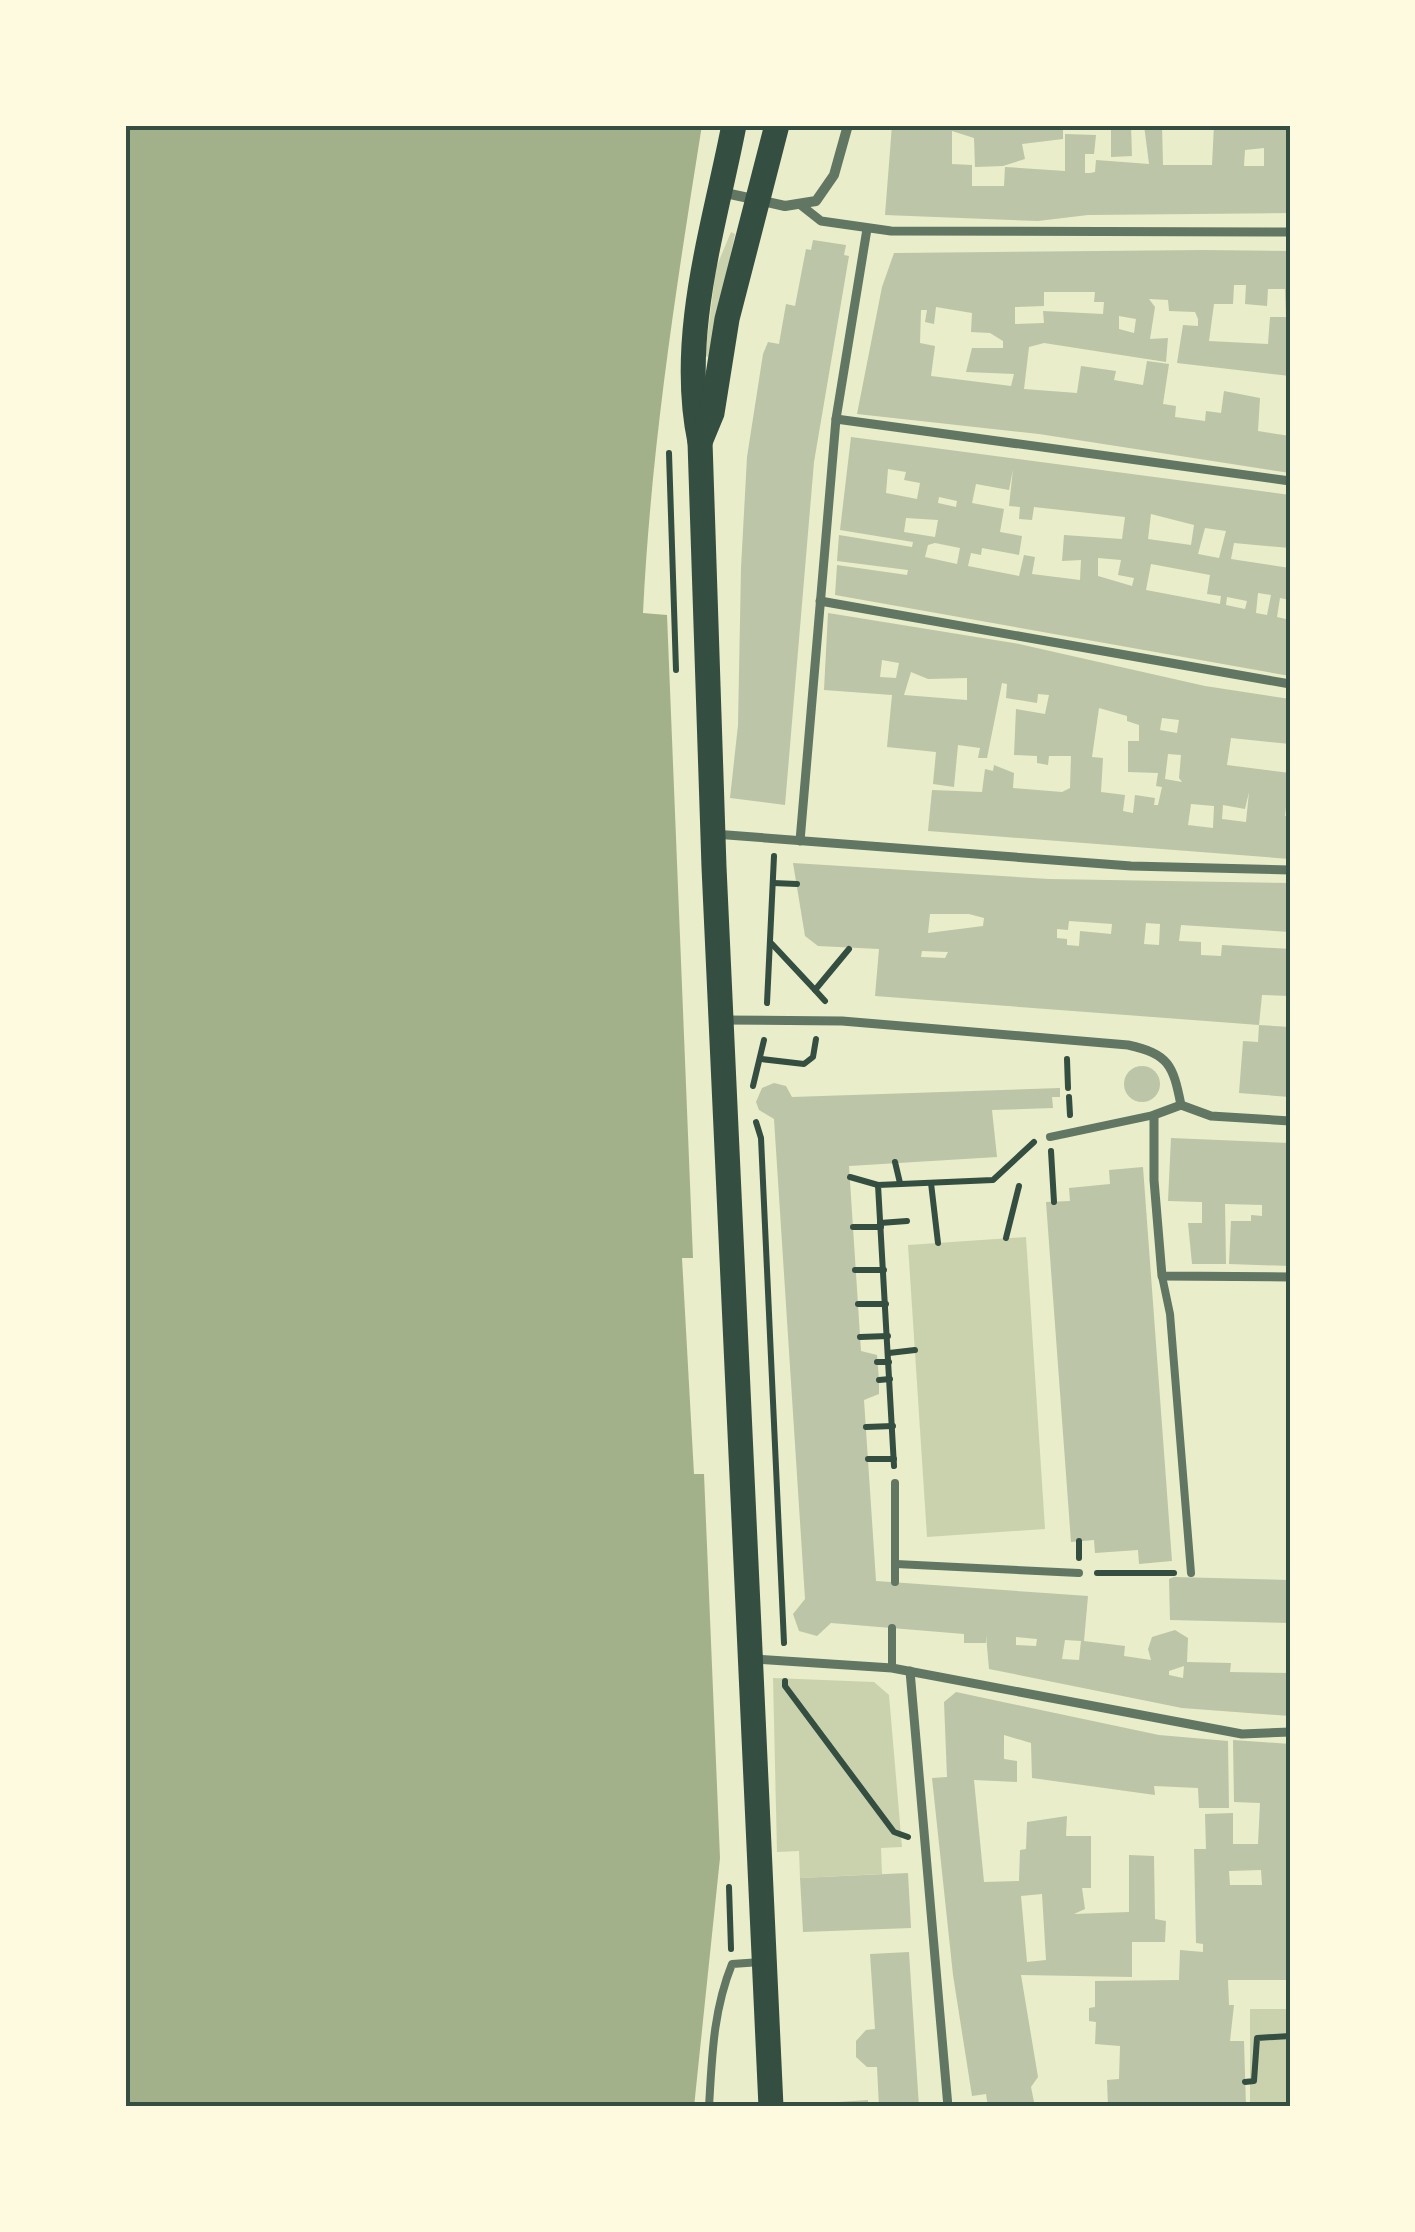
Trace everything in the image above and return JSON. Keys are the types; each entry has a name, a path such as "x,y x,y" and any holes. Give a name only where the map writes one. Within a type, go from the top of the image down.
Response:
{"main road":[{"path":"734,125 696,337 693,408 700,442 713,834 771,2107"},
{"path":"700,442 712,413 727,319 777,125"}],"street":[{"path":"720,191 757,201 802,206 816,201 828,188 848,125"},
{"path":"802,206 821,221 891,231 1290,232"},
{"path":"800,842 836,419 867,229"},
{"path":"836,419 1290,481"},
{"path":"820,602 1290,684"},
{"path":"794,738 808,739"},
{"path":"713,834 1132,866 1290,870"},
{"path":"722,1020 815,1019 1155,1051 1176,1079 1182,1105"},
{"path":"1290,1122 1210,1116 1182,1105 1154,1116 1154,1180 1162,1276 1290,1277"},
{"path":"752,1659 892,1668 1242,1734 1290,1732"},
{"path":"910,1671 948,2107"}],"lane":[{"path":"1050,1137 1154,1116"},
{"path":"1162,1276 1170,1314 1190,1573"},
{"path":"895,1483 895,1582"},
{"path":"896,1564 1079,1573"},
{"path":"892,1628 892,1668"},
{"path":"709,2107 715,2016 721,1991 732,1964 765,1962"}],"path":[{"path":"750,1102 766,1019 774,840"},
{"path":"773,883 796,884"},
{"path":"772,944 842,1021"},
{"path":"815,990 850,949"},
{"path":"761,1059 799,1065 809,1062 816,1050 815,1019"},
{"path":"1066,1042 1068,1088"},
{"path":"754,1116 761,1138 785,1686 894,1832 922,1841"},
{"path":"850,1177 878,1185 993,1180 1038,1138 1050,1137 1054,1202"},
{"path":"895,1162 900,1183"},
{"path":"931,1183 938,1242"},
{"path":"878,1185 894,1471"},
{"path":"1006,1238 1019,1186"},
{"path":"853,1227 907,1221"},
{"path":"856,1270 884,1270"},
{"path":"858,1304 886,1304"},
{"path":"860,1337 888,1336"},
{"path":"877,1362 915,1350"},
{"path":"879,1380 890,1379"},
{"path":"866,1427 893,1426"},
{"path":"868,1459 894,1459"},
{"path":"1079,1573 1190,1573"},
{"path":"1245,2082 1254,2081 1257,2038 1290,2036"}],"shaded area":[{"path":"125,125 702,125 658,429 643,613 667,615 693,1258 682,1258 694,1474 704,1474 720,1858 694,2107 125,2107"},
{"path":"731,232 735,234 709,357 705,356 716,268"},
{"path":"1026,1237 1045,1529 927,1537 908,1245"},
{"path":"773,1678 874,1682 889,1695 902,1847 881,1848 882,1874 800,1878 799,1851 777,1852"},
{"path":"1250,2009 1290,2009 1290,2107 1250,2107"}],"building":[{"path":"892,125 1063,125 1063,139 1022,144 1025,159 1003,166 975,167 974,138 952,131 952,164 972,165 972,186 1004,186 1005,167 1065,171 1065,134 1096,135 1094,154 1085,154 1085,173 1090,173 1095,172 1096,160 1149,164 1144,125 1162,125 1163,165 1212,165 1214,125 1290,125 1290,213 1088,215 1038,221 885,215","holes":["1264,148 1264,166 1244,166 1245,150"]},
{"path":"1111,125 1131,125 1132,156 1111,157"},
{"path":"813,240 846,245 844,255 849,256 814,462 785,805 730,798 738,725 741,568 747,457 763,354 768,342 779,344 786,304 795,306 806,249 811,250"},
{"path":"1290,251 1290,376 1177,363 1183,325 1198,326 1195,312 1169,311 1168,300 1149,299 1155,307 1150,339 1168,338 1166,362 1044,343 1029,347 1024,389 1077,393 1081,366 1116,371 1114,380 1143,385 1147,361 1169,364 1163,404 1176,406 1175,417 1205,421 1206,411 1221,413 1224,391 1260,398 1258,431 1290,436 1290,473 1039,434 857,414 882,287 894,253","holes":["1234,285 1246,285 1245,304 1267,306 1268,289 1285,289 1286,317 1270,317 1268,344 1209,341 1214,304 1233,304","1044,292 1095,292 1094,302 1104,302 1103,314 1043,311 1044,323 1015,324 1015,307 1044,306","936,307 972,313 971,332 990,333 1003,341 1003,348 972,348 966,372 1014,374 1011,386 931,376 935,346 920,343 921,310 927,310 925,322 934,324","1119,316 1136,319 1134,333 1119,329"]},
{"path":"851,437 1290,495 1290,548 1234,543 1231,559 1290,568 1290,600 1280,598 1277,617 1290,620 1290,676 835,595 837,565 907,575 908,570 837,561 839,535 912,547 913,542 840,530","holes":["888,469 906,472 904,480 920,483 917,499 886,493","1013,469 1009,506 1020,507 1019,519 1032,520 1034,507 1125,517 1122,539 1064,535 1062,561 1081,560 1080,580 1032,574 1035,557 1024,555 1019,576 968,566 971,553 981,555 982,548 1019,555 1022,536 1000,532 1004,509 972,503 976,484 1009,490","939,497 957,501 956,507 938,503","1151,514 1194,525 1191,545 1148,539","906,518 938,520 935,537 904,532","1205,528 1226,531 1219,558 1198,554","928,545 960,548 957,564 925,557","1098,558 1121,560 1118,575 1134,578 1132,586 1098,576","1151,564 1210,575 1207,594 1221,596 1220,604 1146,590","1258,593 1271,595 1267,615 1256,613","1227,597 1247,601 1245,609 1226,605"]},
{"path":"828,613 1019,644 1205,686 1290,699 1290,744 1231,738 1227,765 1290,773 1285,816 1290,816 1290,859 928,831 932,790 982,792 985,769 993,771 994,765 1014,773 1013,788 1062,792 1070,788 1071,756 1049,756 1048,765 1037,763 1037,756 1014,755 1016,709 1045,714 1049,695 1038,694 1037,703 1006,698 1007,684 1002,683 987,758 978,758 980,748 958,745 954,787 933,784 936,752 887,747 892,695 824,690","holes":["882,660 899,663 896,678 880,677","911,672 928,679 967,678 967,700 904,695","1099,708 1127,716 1127,721 1139,725 1139,741 1128,741 1128,772 1158,773 1156,786 1162,787 1158,805 1154,805 1155,798 1135,795 1133,813 1123,811 1125,795 1101,792 1103,758 1092,757","1162,718 1179,720 1177,733 1160,730","1168,754 1181,755 1182,782 1165,779","1249,792 1246,822 1222,819 1223,805 1245,809","1191,804 1214,806 1213,828 1188,825"]},
{"path":"793,863 1049,879 1290,883 1290,932 1181,925 1179,941 1201,942 1201,955 1221,956 1222,945 1290,949 1290,996 1262,995 1259,1025 875,996 879,949 818,946 805,936","holes":["930,914 984,918 983,926 928,933","1069,921 1112,924 1111,934 1080,931 1079,946 1067,945 1067,939 1057,938 1057,929 1068,930","1146,923 1160,924 1159,945 1144,944","922,951 948,952 945,958 921,957"]},
{"path":"1259,1025 1290,1027 1290,1097 1239,1093 1243,1041 1258,1042"},
{"path":"1142,1066 1155,1071 1160,1084 1155,1097 1142,1102 1129,1097 1124,1084 1129,1071"},
{"path":"774,1083 786,1086 792,1097 1060,1088 1060,1097 1052,1097 1053,1108 992,1110 997,1157 849,1166 861,1351 877,1355 879,1380 879,1394 864,1400 876,1581 1088,1596 1084,1641 1125,1646 1124,1656 1151,1660 1148,1649 1152,1637 1175,1630 1188,1638 1187,1662 1231,1663 1230,1672 1290,1673 1290,1716 1182,1708 989,1669 986,1635 986,1643 964,1643 964,1634 831,1623 817,1636 799,1631 793,1614 805,1599 774,1119 759,1110 756,1102 762,1088","holes":["1016,1637 1037,1639 1036,1646 1016,1645","1065,1640 1081,1641 1079,1660 1062,1659","1184,1666 1183,1678 1169,1675 1169,1671"]},
{"path":"1171,1138 1290,1143 1290,1266 1229,1264 1231,1221 1251,1221 1251,1215 1262,1216 1262,1205 1225,1204 1226,1264 1192,1264 1188,1223 1202,1223 1202,1202 1168,1201"},
{"path":"1143,1167 1172,1561 1139,1564 1138,1550 1095,1553 1094,1540 1071,1542 1046,1202 1070,1201 1069,1188 1110,1184 1109,1170"},
{"path":"1169,1579 1290,1580 1290,1623 1170,1620"},
{"path":"956,1692 1159,1735 1228,1741 1229,1808 1199,1808 1198,1788 1154,1786 1155,1795 1032,1778 1031,1743 1004,1735 1004,1759 1017,1761 1017,1782 974,1780 984,1882 1019,1881 1020,1850 1026,1849 1027,1822 1067,1816 1066,1836 1091,1836 1091,1888 1082,1888 1085,1909 1074,1914 1129,1912 1129,1855 1154,1856 1155,1919 1166,1921 1165,1942 1132,1942 1132,1977 1021,1975 1038,2077 1031,2087 1035,2107 988,2107 986,2094 972,2096 953,1975 932,1778 947,1777 944,1702","holes":["1042,1894 1046,1960 1027,1962 1021,1896"]},
{"path":"1233,1740 1290,1744 1290,1980 1228,1980 1229,2005 1234,2005 1230,2041 1244,2041 1246,2107 1108,2107 1107,2080 1119,2079 1120,2046 1095,2044 1096,2022 1089,2021 1089,2008 1095,2007 1095,1981 1179,1980 1180,1950 1203,1952 1203,1944 1196,1943 1194,1849 1206,1849 1205,1814 1233,1813 1233,1844 1258,1844 1260,1803 1234,1802","holes":["1261,1870 1262,1885 1230,1885 1229,1871"]},
{"path":"908,1873 911,1928 803,1932 800,1878"},
{"path":"909,1952 919,2107 879,2107 877,2067 867,2067 856,2057 856,2041 866,2030 875,2029 870,1954"},
{"path":"868,2100 868,2107 838,2107 838,2102"}]}
